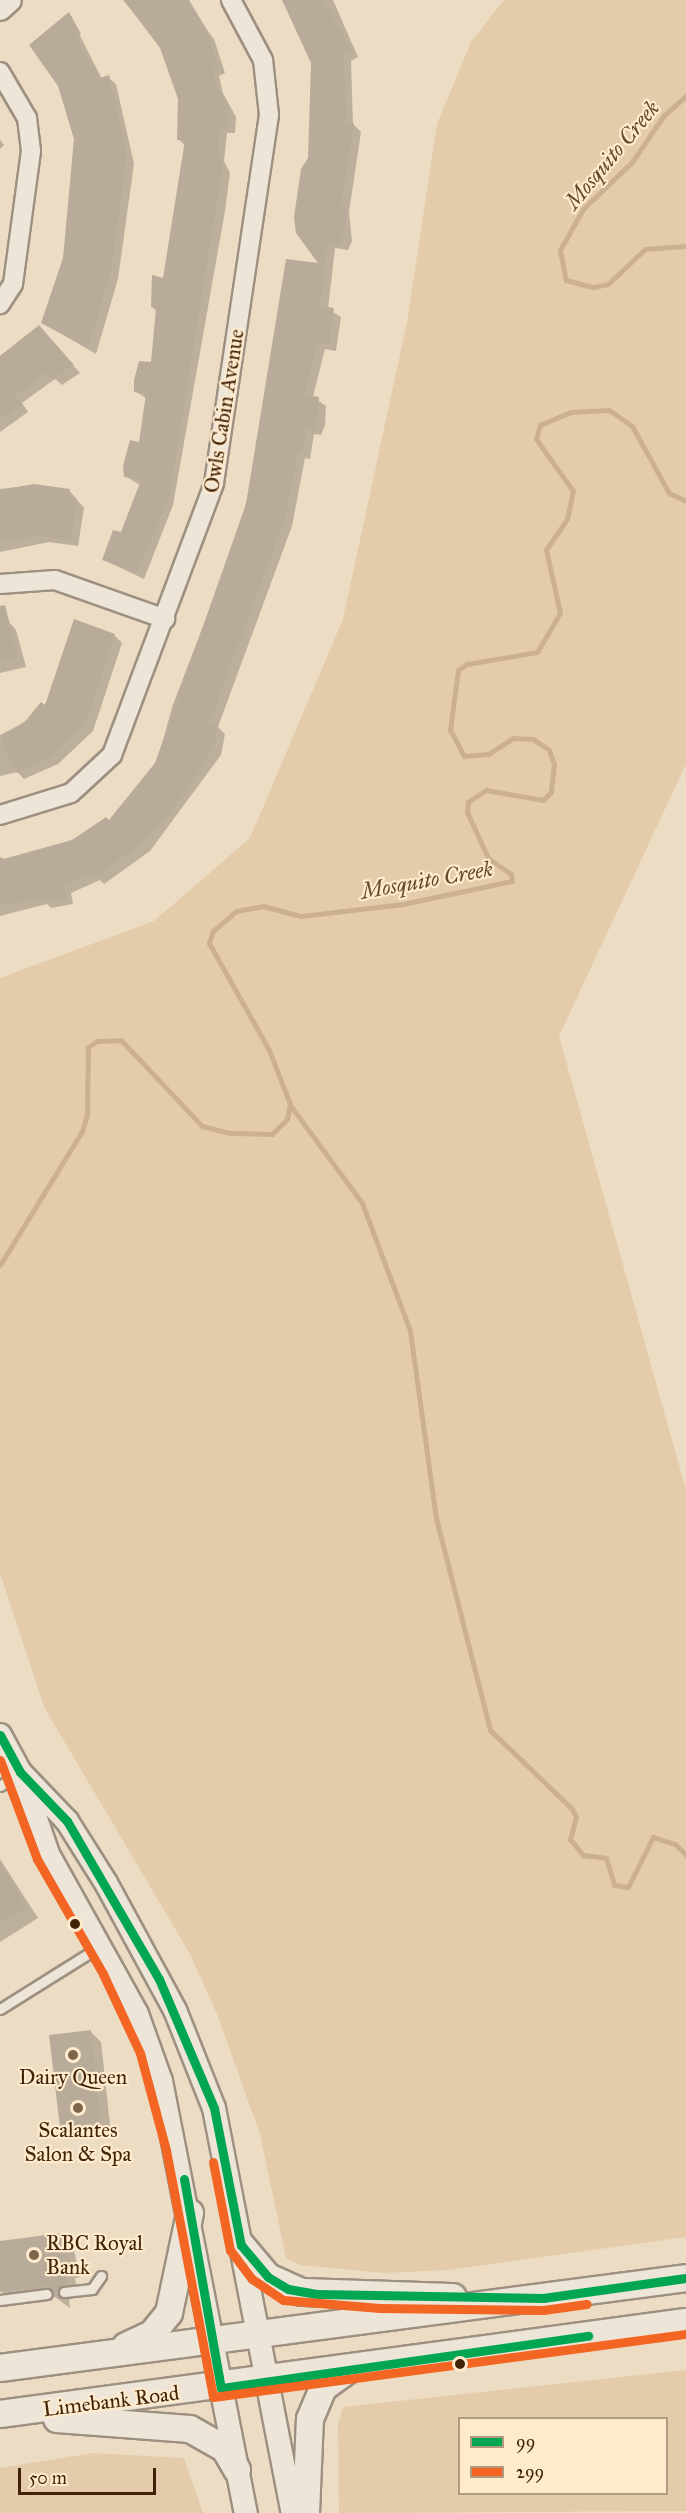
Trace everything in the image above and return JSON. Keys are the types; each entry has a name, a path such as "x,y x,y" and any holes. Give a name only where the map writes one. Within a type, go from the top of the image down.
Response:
{"main road":[{"path":"102,2355 152,2334 169,2313 190,2213"},
{"path":"241,2245 268,2277 302,2292 543,2298"},
{"path":"0,2368 258,2336 686,2278"},
{"name":"Limebank Road","path":"0,2415 267,2382 686,2322"},
{"path":"306,2513 304,2452 310,2420 324,2388 346,2371"},
{"path":"0,2415 190,2429 225,2449 237,2470"}],"street":[{"path":"0,9 10,0"},
{"name":"Owls Cabin Avenue","path":"0,815 71,793 105,763 128,723 214,483 269,115 262,60 231,0"},
{"path":"0,72 27,118 31,152 13,284 0,304"},
{"path":"0,584 56,580 165,619"},
{"path":"0,1735 20,1772 48,1854 101,1946 151,2049 190,2213 212,2342 246,2513"},
{"path":"20,1772 67,1821 174,2010 214,2108 293,2513"}],"lane":[{"path":"0,1786 20,1772"},
{"path":"0,2008 101,1946"},
{"path":"64,2292 92,2289 101,2276"},
{"path":"0,2300 47,2294"}],"shaded area":[{"path":"504,0 686,0 686,764 559,1036 686,1490 686,2237 448,2270 384,2273 300,2265 286,2258 260,2134 217,2014 190,1954 44,1707 0,1573 0,978 154,921 250,838 343,619 407,322 437,124 471,42"},
{"path":"686,2370 686,2511 339,2513 338,2424 343,2407"},
{"path":"93,2453 184,2458 203,2513 0,2513 0,2468"}],"building":[{"path":"124,0 189,0 207,30 218,66 212,68 216,84 229,108 227,127 220,126 217,153 223,165 169,498 137,573 102,560 113,530 121,532 141,480 124,477 123,466 130,440 139,442 146,394 134,392 134,380 139,361 151,362 156,308 151,307 152,275 163,278 185,140 177,140 178,99 160,48"},
{"path":"282,0 323,0 352,50 344,53 346,123 354,123 341,206 346,207 346,225 340,244 328,242 320,306 334,308 329,344 318,343 304,394 319,397 318,416 314,429 307,427 302,452 298,452 285,518 210,722 218,725 214,747 182,797 143,843 95,877 93,872 64,886 67,897 0,904 0,860 72,840 106,817 109,820 155,763 246,504 286,259 318,263 296,233 294,217 301,169 308,158 311,63"},
{"path":"69,12 81,34 76,37 100,78 109,75 127,155 111,271 88,348 41,323 63,258 74,139 58,86 29,45"},
{"path":"39,325 74,365 53,379 47,372 15,395 22,404 0,420 0,356"},
{"path":"34,484 70,489 68,497 77,499 71,540 41,536 0,540 0,490"},
{"path":"5,605 18,657 0,661 0,606"},
{"path":"74,619 115,634 86,724 50,757 16,773 0,735 24,723 41,702 45,705"},
{"path":"0,1862 27,1907 0,1923"},
{"path":"91,2030 101,2122 60,2127 49,2035"},
{"name":"RBC Royal Bank","path":"62,2233 69,2266 64,2267 67,2283 58,2289 59,2296 53,2297 47,2286 0,2292 0,2241"}],"waterway":[{"name":"Mosquito Creek","path":"686,96 664,115 632,162 583,209 560,250 566,280 593,287 608,284 645,249 686,246"},
{"name":"Mosquito Creek","path":"0,1265 82,1131 87,1115 88,1047 97,1041 121,1040 202,1126 230,1133 272,1134 287,1119 290,1104 269,1050 209,943 213,931 236,911 263,906 301,916 403,904 512,881 511,874 488,858 467,812 468,802 486,790 543,800 551,792 554,764 549,750 533,739 513,738 488,754 464,756 450,730 458,670 467,664 537,652 560,613 546,550 567,519 573,491 536,439 540,425 570,412 609,410 632,426 669,493 686,501"},
{"path":"290,1105 362,1203 410,1331 436,1518 490,1730 572,1809 576,1817 570,1839 583,1855 606,1858 614,1885 628,1887 653,1837 675,1844 686,1855"}],"transit line":[{"name":"99","path":"0,1735 20,1772 67,1821 159,1979 214,2108 241,2245 268,2277 288,2289 317,2294 543,2298 686,2278"},
{"name":"299","path":"0,1760 37,1859 103,1974 140,2053 166,2150 213,2397 686,2334"},
{"name":"299","path":"213,2162 230,2250 252,2279 283,2300 380,2308 543,2310 587,2304"},
{"name":"99","path":"184,2179 221,2388"},
{"name":"99","path":"221,2388 588,2336"}],"place":[{"name":"Dairy Queen","path":"73,2055"},
{"name":"Scalantes Salon & Spa","path":"78,2108"},
{"name":"RBC Royal Bank","path":"34,2255"}]}
